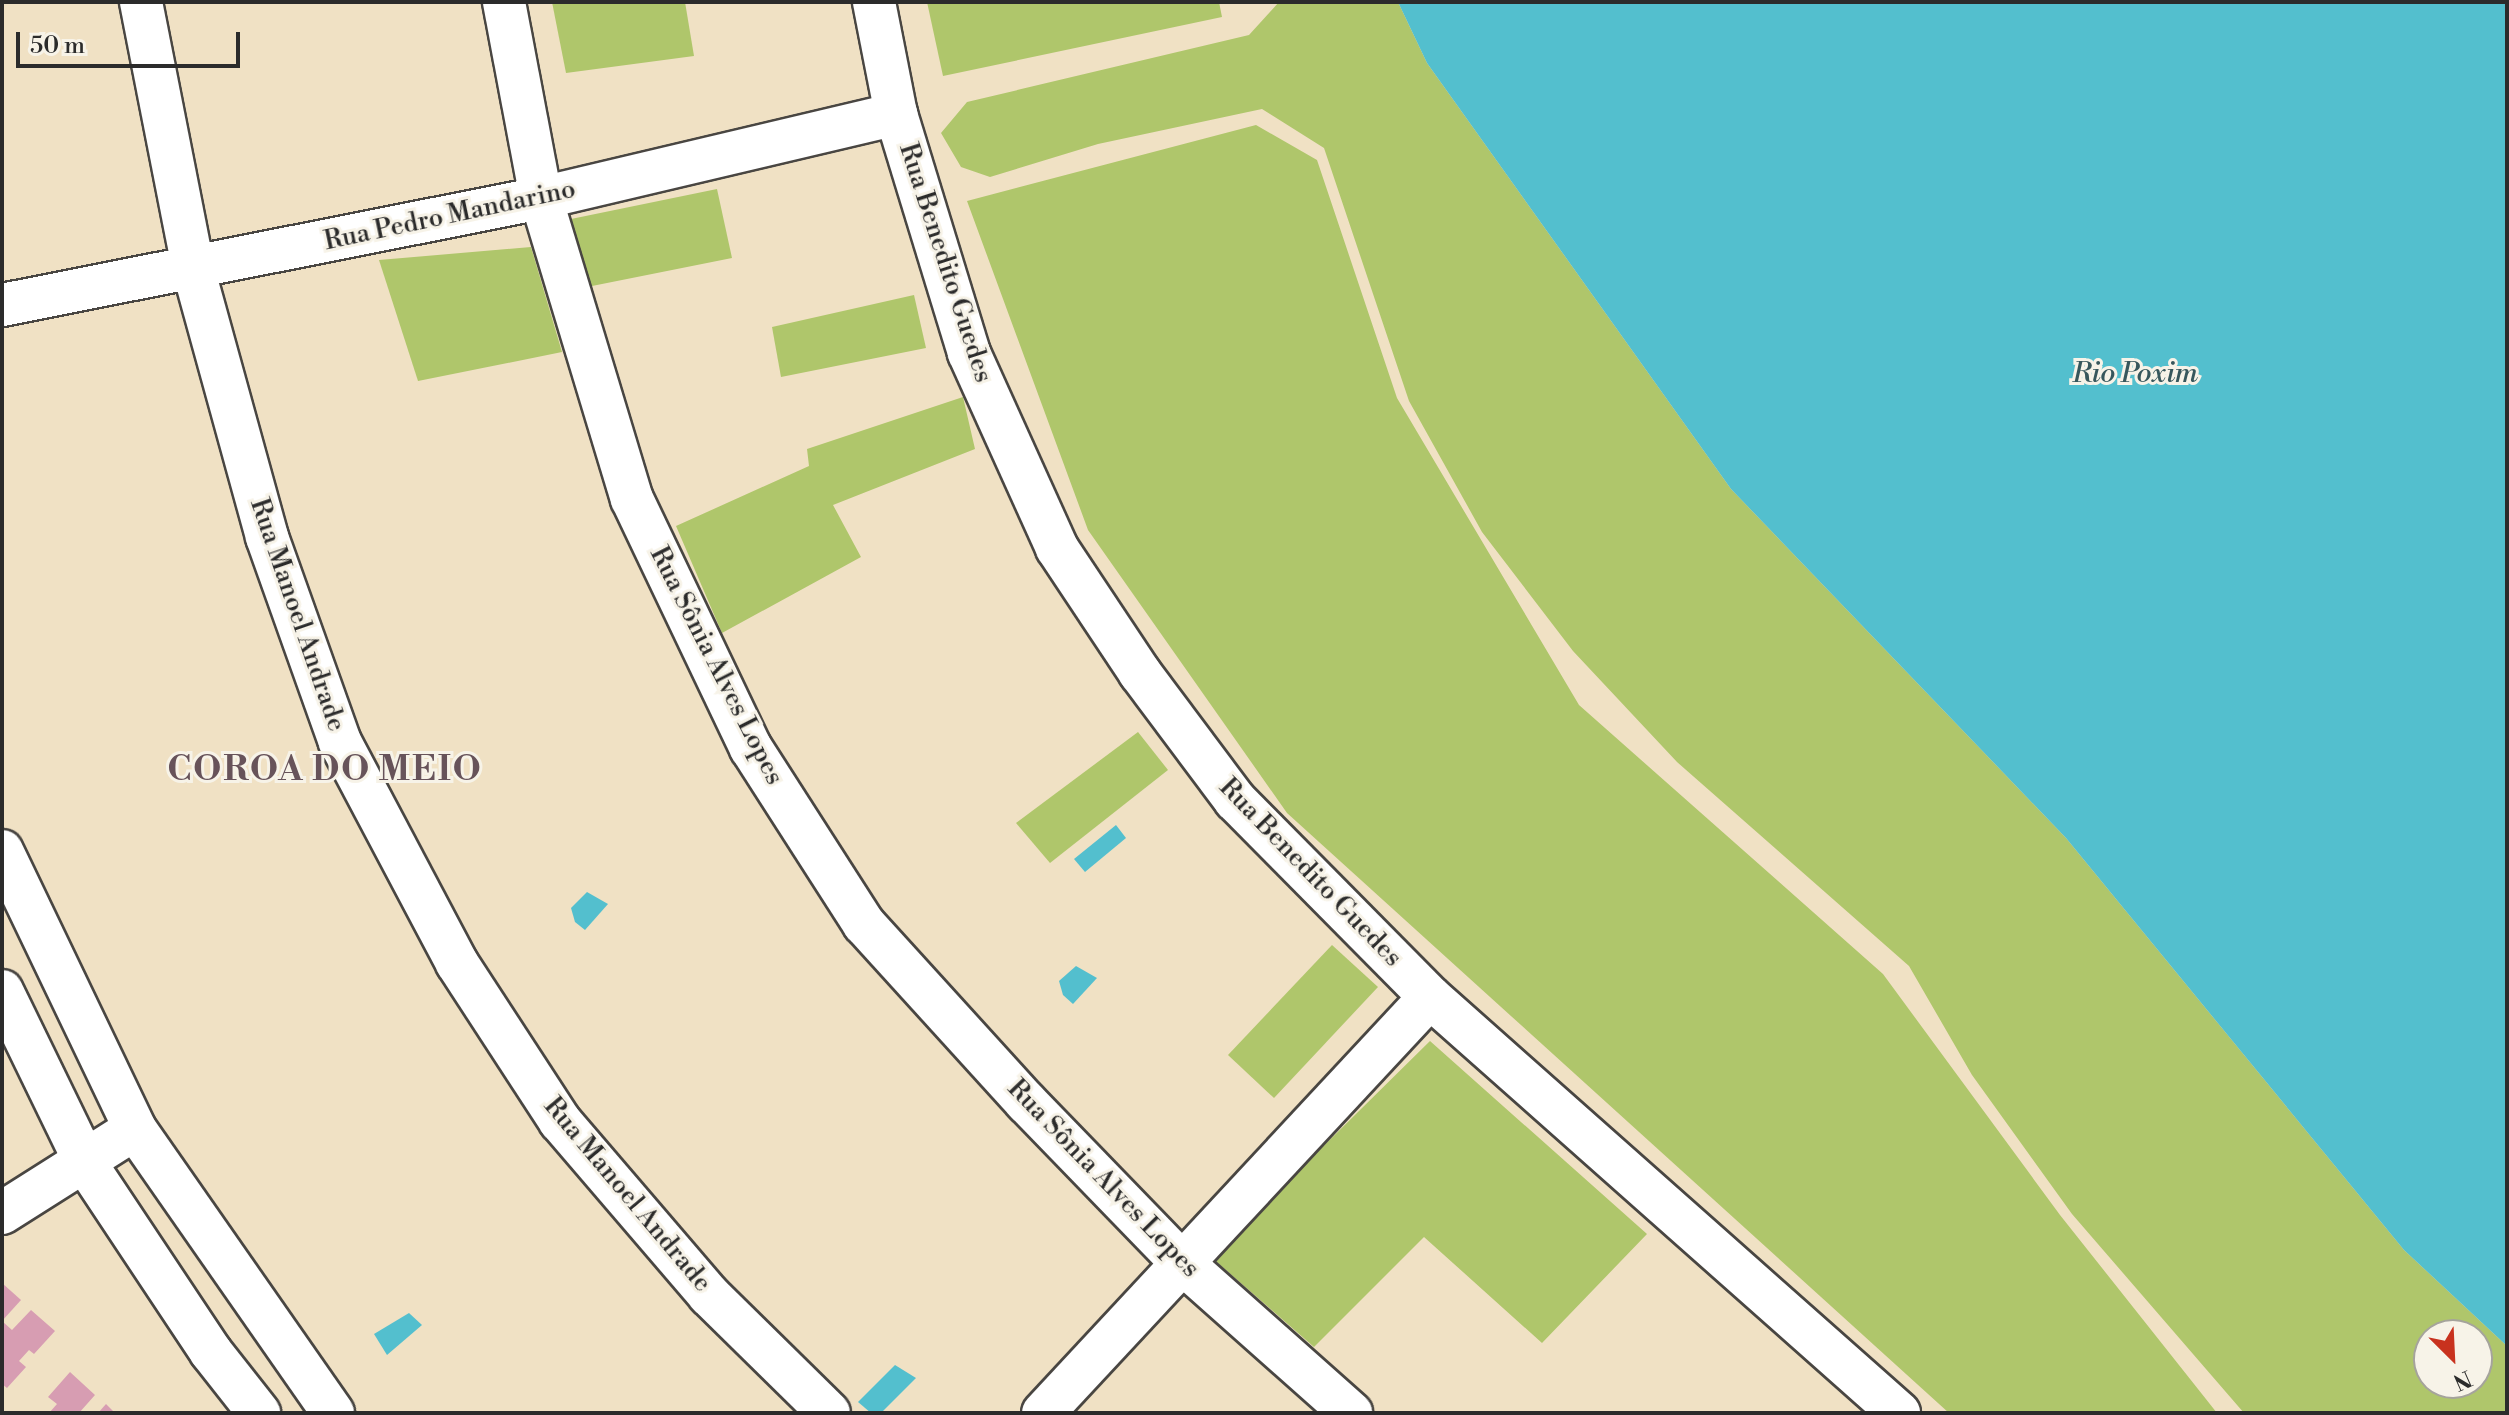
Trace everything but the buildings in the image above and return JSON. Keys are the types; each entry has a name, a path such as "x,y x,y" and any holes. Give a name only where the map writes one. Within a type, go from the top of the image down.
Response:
{"street":[{"name":"Rua Manoel Andrade","path":"141,2 193,268 267,537 340,742 457,963 560,1121 709,1295 829,1413"},
{"name":"Rua Sônia Alves Lopes","path":"504,2 541,198 632,499 751,748 864,924 1026,1102 1180,1261 1351,1413"},
{"name":"Rua Benedito Guedes","path":"874,2 896,114 969,353 1057,548 1140,673 1235,800 1430,997 1899,1413"},
{"name":"Rua Pedro Mandarino","path":"2,305 541,198 896,114"},
{"path":"2,851 135,1129 333,1413"},
{"path":"2,991 86,1164 211,1352 259,1413"},
{"path":"1043,1413 1180,1261 1430,997"},
{"path":"2,1213 86,1164 135,1129"}],"green space":[{"path":"552,2 685,2 694,56 566,73"},
{"path":"927,2 1219,2 1222,17 943,76"},
{"path":"1279,2 1398,2 1427,63 1731,489 2066,838 2404,1250 2478,1319 2413,1319 2413,1399 2493,1399 2493,1333 2507,1346 2507,1413 2244,1413 2072,1214 1972,1075 1909,966 1677,762 1573,651 1482,532 1409,401 1324,148 1262,109 1098,144 990,177 961,167 941,133 967,102 1249,35"},
{"path":"1256,125 1317,160 1397,398 1579,705 1883,974 2060,1215 2217,1413 1949,1413 1287,813 1088,530 967,201"},
{"path":"717,189 732,258 587,287 571,219"},
{"path":"531,247 562,352 418,381 379,260"},
{"path":"914,295 926,348 781,377 772,327"},
{"path":"963,397 975,449 833,505 861,557 722,633 676,526 809,466 807,449"},
{"path":"1138,732 1168,770 1050,863 1016,823"},
{"path":"1332,945 1378,987 1274,1098 1228,1055"},
{"path":"1430,1041 1647,1234 1542,1343 1424,1237 1314,1347 1211,1257"}],"water":[{"name":"Rio Poxim","path":"1398,2 2507,2 2507,1346 2493,1333 2493,1319 2478,1319 2404,1250 2066,838 1731,489 1427,63"},
{"path":"1116,825 1126,838 1085,872 1074,859"},
{"path":"587,892 608,904 585,930 575,922 571,908"},
{"path":"1076,966 1097,978 1073,1004 1063,995 1059,981"},
{"path":"409,1313 422,1325 387,1355 374,1334"},
{"path":"895,1365 916,1378 881,1413 871,1413 858,1402"}],"district":[{"name":"COROA DO MEIO","path":"325,771"}]}
